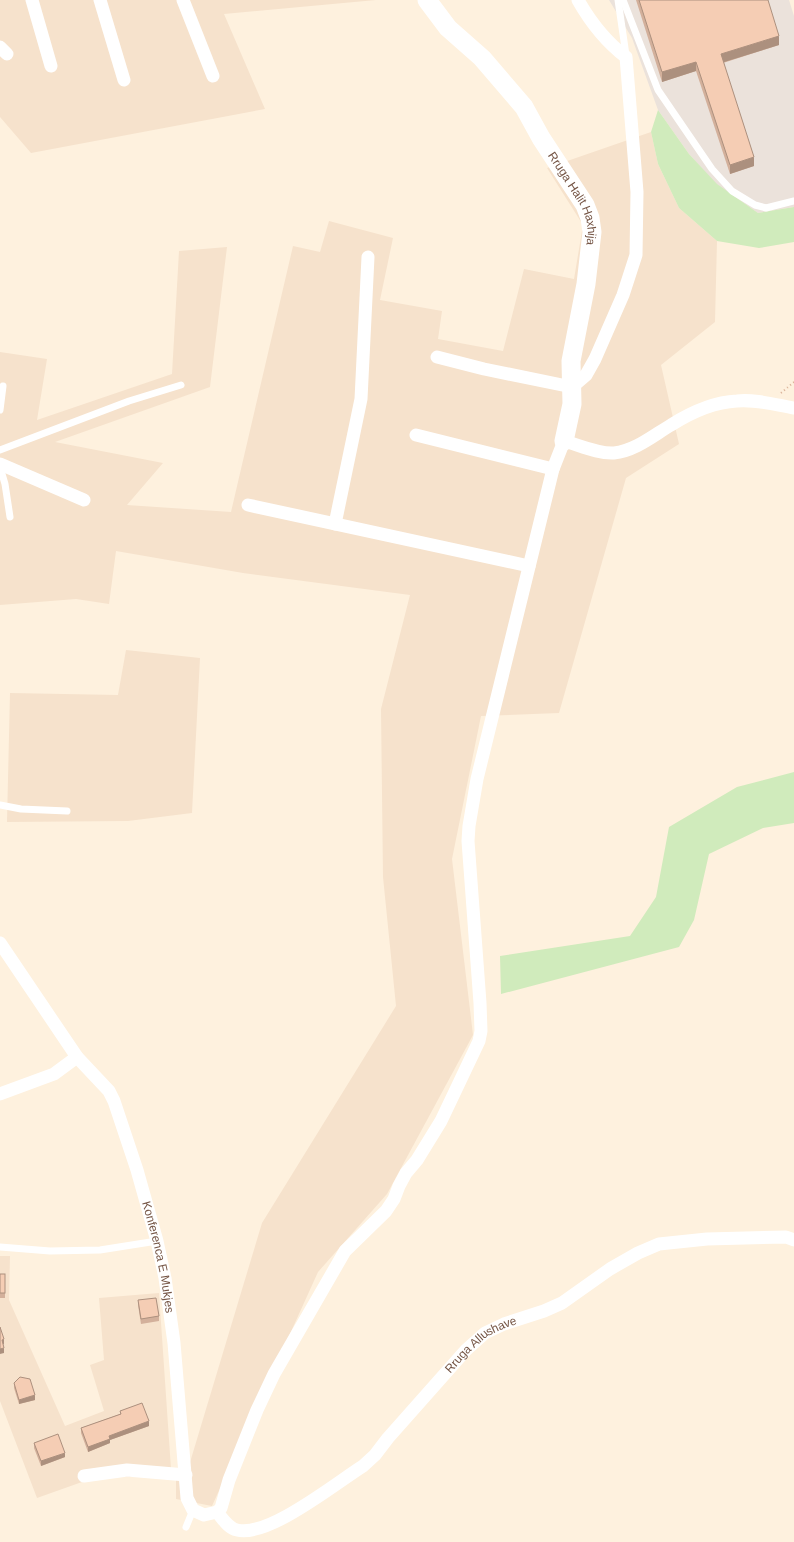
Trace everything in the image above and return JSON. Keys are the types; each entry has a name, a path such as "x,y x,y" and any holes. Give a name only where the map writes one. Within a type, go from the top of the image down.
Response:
{"street":[{"path":"32,0 51,66"},
{"path":"100,0 124,80"},
{"path":"183,0 213,76"},
{"name":"Rruga Halit Haxhija","path":"427,0 448,28 482,58 524,107 541,138 585,204 590,218 592,232 586,284 572,361 570,416 564,441"},
{"path":"437,357 484,369 572,387 586,375 595,359 623,295 636,256 638,192 626,57 609,45 590,21 578,0"},
{"path":"335,524 362,399 368,257"},
{"path":"193,1510 204,1515 217,1512 221,1508 229,1480 257,1410 285,1355 345,1251 386,1211 394,1199 406,1173 417,1160 441,1121 479,1041 481,1031 480,1009 468,858 469,826 477,779 529,566 553,469 564,441 604,452 615,453 637,445 686,417 722,403 737,400 794,408"},
{"path":"416,435 553,469"},
{"path":"0,465 84,500"},
{"path":"248,505 529,566"},
{"name":"Konferenca E Mukjes","path":"0,943 77,1057 112,1096 137,1170 157,1241 169,1300 188,1498 193,1510"},
{"path":"0,1094 54,1074 77,1057"},
{"name":"Rruga Allushave","path":"217,1512 228,1526 245,1532 259,1529 279,1521 363,1466 375,1455 466,1350 485,1334 504,1324 544,1311 562,1303 610,1269 638,1253 659,1244 680,1240 786,1237 794,1240"},
{"path":"84,1476 127,1470 186,1475"}],"lane":[{"path":"618,0 626,57"},
{"path":"623,0 658,90 712,169 732,191 755,205 766,208 794,201"},
{"path":"0,450 129,402 181,385"},
{"path":"0,410 3,386"},
{"path":"0,465 5,484 10,517"},
{"path":"0,805 21,809 67,811"},
{"path":"0,1247 50,1251 100,1250 157,1241"},
{"path":"186,1527 193,1510"}],"shaded area":[{"path":"0,0 376,0 224,14 265,109 31,153 0,117"},
{"path":"609,0 789,0 794,16 794,207 758,213 716,184 689,154 658,110 632,38"},
{"path":"651,132 658,164 679,208 717,241 715,322 661,365 679,444 626,478 559,713 481,716 452,859 473,1035 387,1194 318,1272 212,1506 176,1499 176,1478 163,1477 96,1477 37,1498 0,1401 0,1256 10,1256 9,1300 65,1426 104,1411 90,1365 104,1360 99,1298 159,1293 171,1469 188,1469 262,1223 396,1006 383,877 381,709 410,595 243,573 116,551 109,604 76,599 0,605 0,352 47,359 37,420 172,374 179,251 227,247 210,387 55,442 163,463 127,505 231,512 293,246 320,252 329,221 393,238 380,300 442,311 438,339 503,351 524,269 574,279 583,225 547,168"},
{"path":"126,650 200,658 192,813 128,821 7,822 10,693 118,695"}],"green space":[{"path":"658,110 689,154 717,184 758,213 794,207 794,242 759,248 717,241 679,208 658,164 651,132"},
{"path":"794,772 794,823 763,828 709,854 694,920 679,947 501,994 500,956 630,936 656,897 669,827 737,787"}],"building":[{"path":"639,0 768,0 779,36 721,54 754,157 730,165 696,62 662,72"},
{"path":"0,1274 5,1274 5,1293 0,1293"},
{"path":"156,1298 159,1316 141,1319 138,1300"},
{"path":"0,1327 4,1339 2,1340 4,1348 0,1349"},
{"path":"20,1377 30,1379 35,1395 19,1400 14,1383"},
{"path":"142,1403 149,1421 109,1436 110,1439 88,1447 81,1428 121,1414 120,1411"},
{"path":"58,1434 65,1453 41,1461 34,1443"}]}
